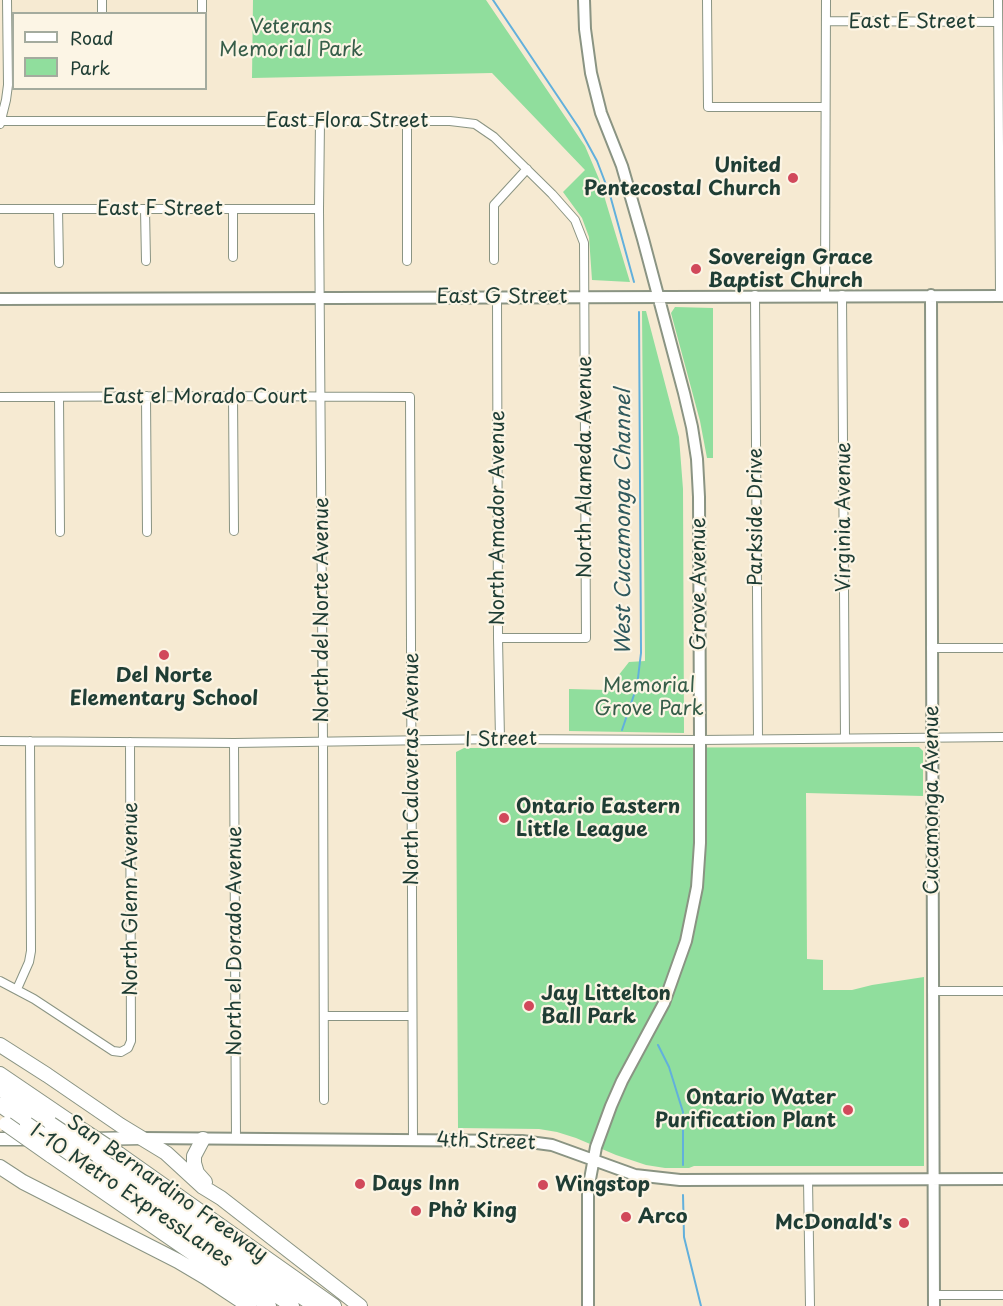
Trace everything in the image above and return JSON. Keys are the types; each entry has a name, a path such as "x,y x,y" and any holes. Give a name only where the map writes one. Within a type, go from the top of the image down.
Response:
{"highway":[{"path":"0,1045 166,1153 203,1187 221,1198 360,1306"},
{"name":"San Bernardino Freeway","path":"0,1074 119,1154 334,1306"},
{"name":"I-10 Metro ExpressLanes","path":"0,1089 315,1306"},
{"name":"I-10 Metro ExpressLanes","path":"0,1105 292,1306"},
{"name":"San Bernardino Freeway","path":"3,1122 269,1306"},
{"path":"203,1139 194,1156 196,1170 221,1198"},
{"path":"0,1167 23,1182 178,1261 249,1306"}],"main road":[{"name":"Grove Avenue","path":"585,0 585,29 591,73 601,113 622,166 643,239 684,393 697,459 700,740 700,843 697,887 686,941 664,1003 622,1081 597,1144 588,1190 588,1306"},
{"name":"Cucamonga Avenue","path":"931,295 934,1300"},
{"name":"East G Street","path":"0,299 1002,295"},
{"name":"4th Street","path":"0,1139 142,1138 531,1142 552,1145 635,1175 684,1180 1003,1179"}],"street":[{"path":"1,122 8,85 7,0"},
{"path":"707,0 708,107 825,107"},
{"path":"825,295 826,0"},
{"path":"998,0 1002,295"},
{"name":"East E Street","path":"826,21 998,22"},
{"path":"407,120 407,261"},
{"name":"East Flora Street","path":"1,122 407,120 475,124 494,137 575,220 584,243 584,297"},
{"name":"North del Norte Avenue","path":"320,121 324,1100"},
{"path":"494,260 495,205 527,169"},
{"name":"East F Street","path":"0,209 320,209"},
{"path":"58,209 59,263"},
{"path":"146,209 146,261"},
{"path":"233,209 233,257"},
{"name":"Parkside Drive","path":"755,295 758,739"},
{"name":"Virginia Avenue","path":"842,295 845,738"},
{"name":"North Amador Avenue","path":"497,297 500,739"},
{"name":"North Alameda Avenue","path":"498,638 586,638 584,297"},
{"path":"146,396 147,532"},
{"path":"232,396 234,531"},
{"name":"East el Morado Court","path":"0,397 410,397"},
{"path":"59,397 60,532"},
{"name":"North Calaveras Avenue","path":"410,397 413,1140"},
{"path":"931,648 1003,648"},
{"name":"I Street","path":"0,741 234,743 500,739 1003,738"},
{"path":"0,981 17,988 29,962 31,951 30,741"},
{"name":"North Glenn Avenue","path":"17,988 113,1051 121,1052 128,1048 131,1041 130,742"},
{"name":"North el Dorado Avenue","path":"234,743 236,1139"},
{"path":"932,991 1003,991"},
{"path":"324,1016 412,1016"},
{"path":"808,1180 810,1306"},
{"path":"934,1300 1003,1295"}],"green space":[{"name":"Veterans Memorial Park","path":"253,0 486,0 585,146 599,179 630,282 592,280 589,237 582,218 563,192 585,170 492,73 252,78"},
{"path":"675,307 713,308 713,458 707,458 700,421 671,313"},
{"name":"Memorial Grove Park","path":"642,311 646,311 679,437 683,489 684,733 569,731 569,689 607,690 629,662 645,661"},
{"path":"919,747 923,751 923,796 806,793 807,959 823,960 823,990 852,990 924,977 924,1166 665,1168 646,1165 616,1155 557,1132 539,1129 458,1128 456,752 464,748"}],"waterway":[{"name":"West Cucamonga Channel","path":"493,0 579,128 597,161 610,195 634,282"},
{"name":"West Cucamonga Channel","path":"622,730 637,686 641,653 639,312"},
{"name":"West Cucamonga Channel","path":"658,1045 669,1067 683,1112 683,1165"},
{"path":"683,1195 684,1237 701,1306"}],"place":[{"name":"United Pentecostal Church","path":"793,178"},
{"name":"Sovereign Grace Baptist Church","path":"696,269"},
{"name":"Del Norte Elementary School","path":"164,655"},
{"name":"Ontario Eastern Little League","path":"504,818"},
{"name":"Jay Littelton Ball Park","path":"529,1006"},
{"name":"Ontario Water Purification Plant","path":"848,1110"},
{"name":"Days Inn","path":"360,1184"},
{"name":"Wingstop","path":"543,1185"},
{"name":"Phở King","path":"416,1211"},
{"name":"Arco","path":"626,1217"},
{"name":"McDonald's","path":"904,1223"}]}
